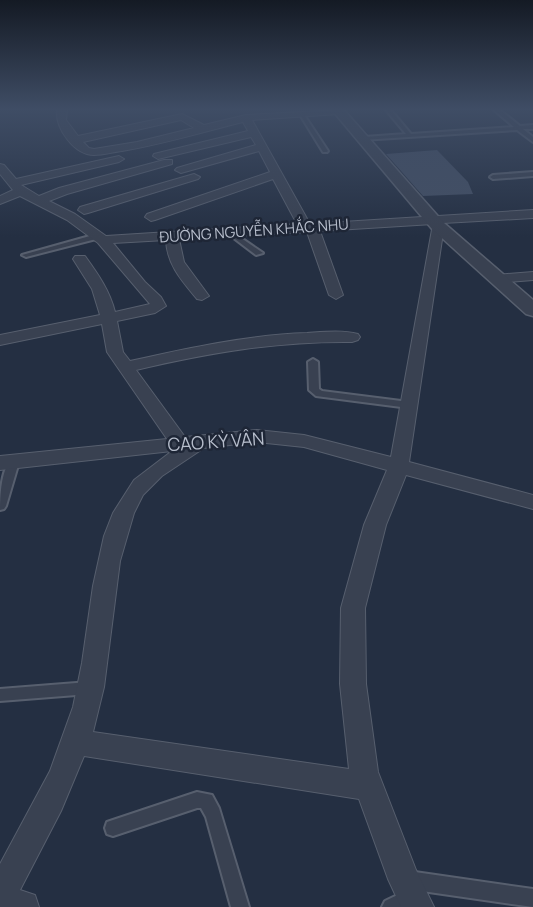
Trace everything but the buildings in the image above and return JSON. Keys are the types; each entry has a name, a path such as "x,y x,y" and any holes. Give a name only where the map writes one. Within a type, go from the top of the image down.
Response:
{"street":[{"path":"0,200 16,187 130,156 132,152"},
{"path":"149,152 220,193"},
{"path":"38,201 186,152"},
{"path":"181,170 243,152"},
{"path":"265,152 309,227 336,295"},
{"path":"375,152 435,223 533,310"},
{"path":"0,340 109,319 150,310 158,306 156,300 140,285 100,238 71,217 16,187 1,170"},
{"path":"151,217 276,174"},
{"path":"84,210 194,177"},
{"name":"ĐƯỜNG NGUYỄN KHẮC NHU","path":"100,238 435,223 533,214"},
{"path":"412,894 364,772 353,684 353,608 375,525 399,466 435,223"},
{"path":"172,236 176,263 202,296"},
{"path":"23,907 0,898 57,786 75,742 91,688 112,549 121,520 135,491 154,472 191,443 125,367 115,352 109,319 99,288 80,259"},
{"path":"496,279 533,276"},
{"path":"125,367 218,347 286,338 352,337"},
{"name":"CAO KỲ VÂN","path":"7,463 257,436 304,441 533,502"},
{"path":"75,742 369,786"}],"lane":[{"path":"493,177 533,174"},
{"path":"229,232 259,253"},
{"path":"26,255 100,238"},
{"path":"313,362 314,390 319,394 409,405"},
{"path":"0,506 7,463"},
{"path":"0,695 91,688"},
{"path":"113,828 197,800 206,801 213,814 240,907"},
{"path":"391,907 412,894 533,898"}]}
